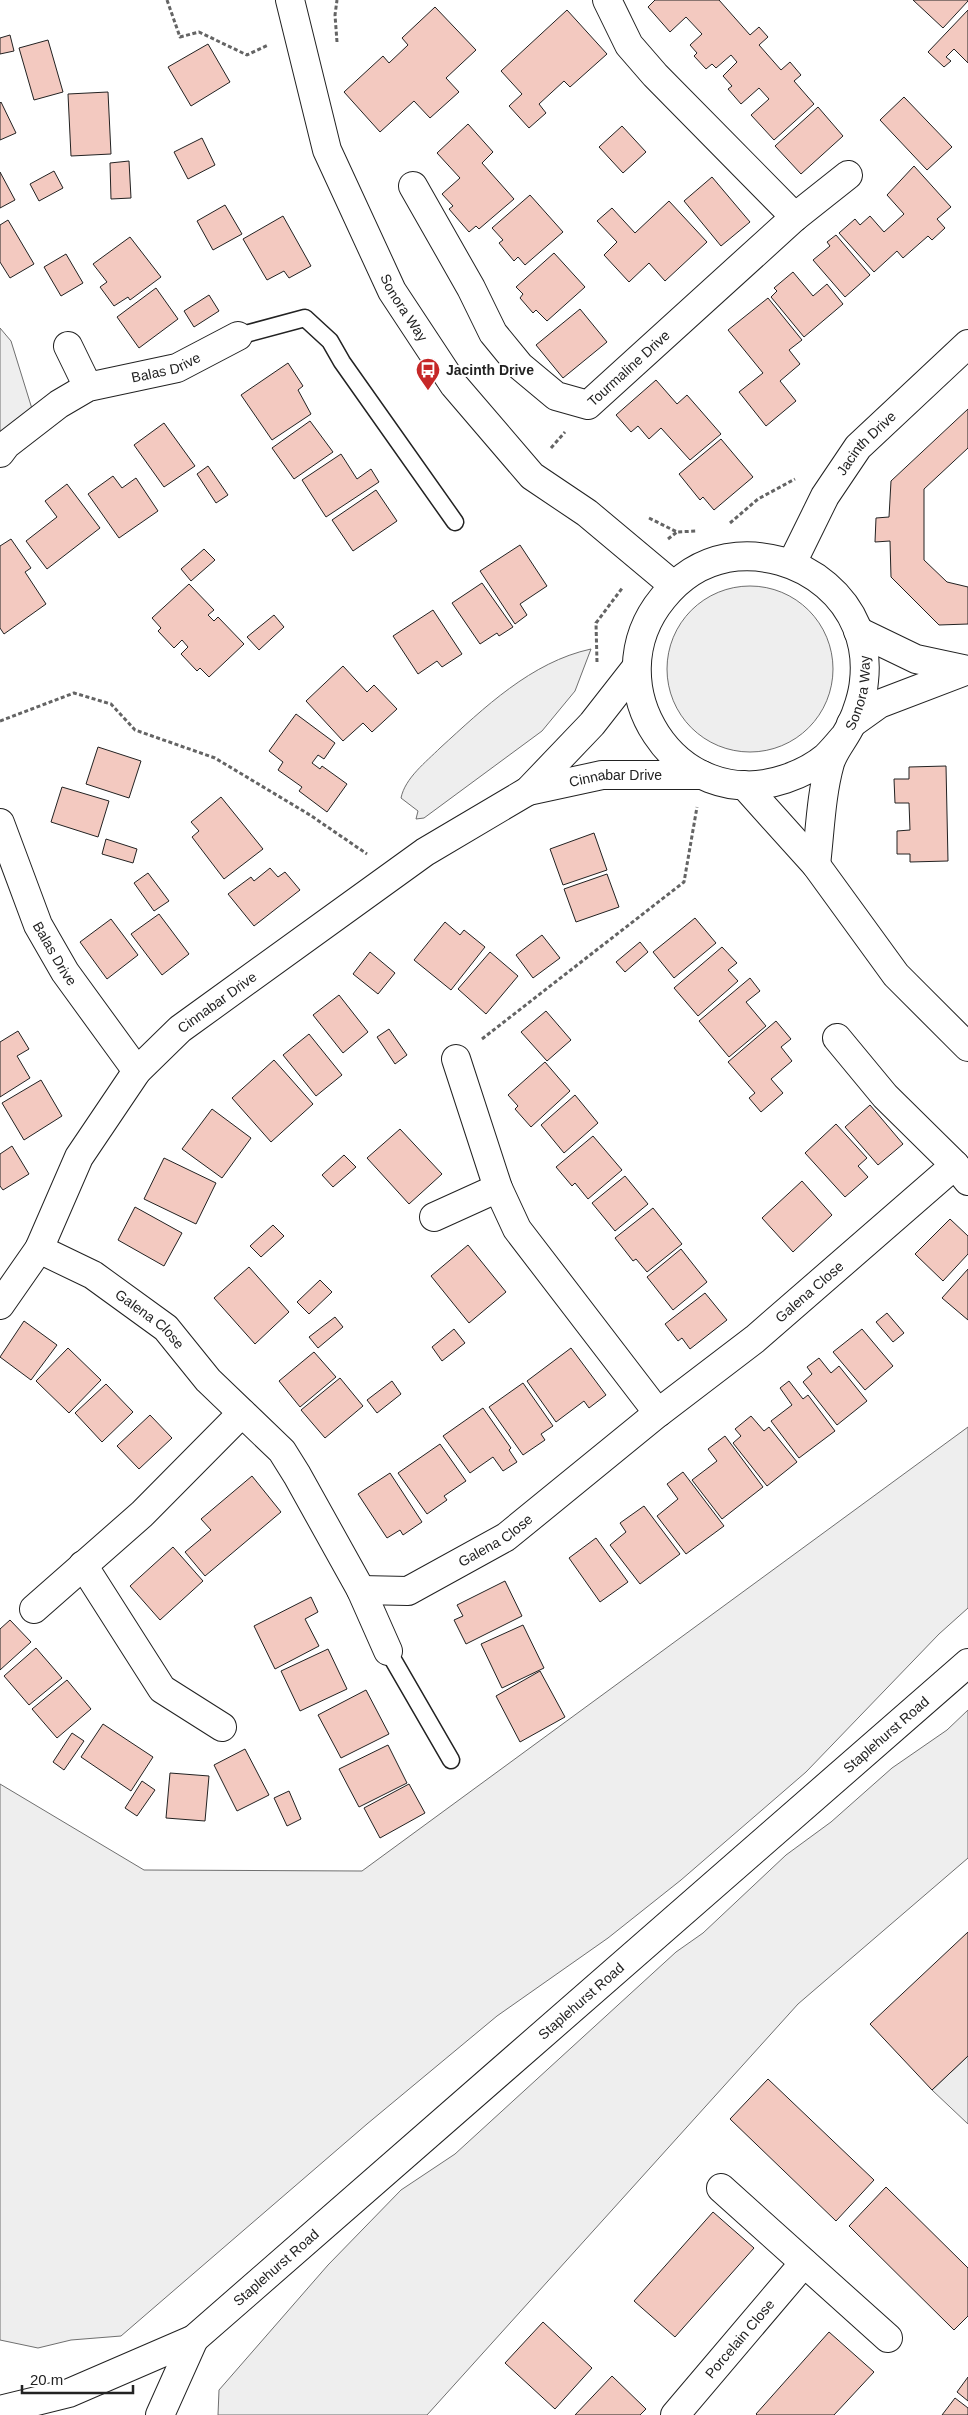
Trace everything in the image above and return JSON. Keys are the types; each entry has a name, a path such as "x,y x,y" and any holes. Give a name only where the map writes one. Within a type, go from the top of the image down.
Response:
{"street":[{"name":"Sonora Way","path":"290,0 296,31 327,150 392,291 454,385 532,476 587,513 673,585"},
{"path":"607,0 629,45 655,75 795,217"},
{"name":"Tourmaline Drive","path":"413,186 471,288 493,333 520,366 556,396 588,405 795,217 848,175"},
{"name":"Balas Drive","path":"0,453 6,445 59,404 88,387 176,368 238,336"},
{"name":"Jacinth Drive","path":"792,563 825,496 858,446 968,344"},
{"path":"68,346 88,387"},
{"name":"Sonora Way","path":"816,865 830,762 847,731 864,681 864,654 858,631 845,604 827,584 792,563 745,555 716,560 687,574 673,585 651,612 640,638 635,669 638,696 656,736 677,759 702,775 723,782 744,785 772,783 803,773 826,757 847,731"},
{"path":"858,631 916,659 968,670"},
{"name":"Cinnabar Drive","path":"0,1305 39,1249 79,1157 137,1070 180,1029 425,852 528,791 592,724 635,669"},
{"path":"847,731 879,704 968,670"},
{"name":"Cinnabar Drive","path":"528,791 602,775 702,775"},
{"path":"744,785 816,865 896,975 968,1047"},
{"name":"Balas Drive","path":"0,823 38,925 65,972 137,1070"},
{"name":"Galena Close","path":"361,1590 408,1591 506,1537 658,1413 755,1339 962,1173 886,1096 836,1038"},
{"path":"456,1059 498,1188 517,1229 658,1413"},
{"path":"434,1217 498,1188"},
{"name":"Galena Close","path":"39,1249 93,1275 166,1328 208,1380 282,1451 298,1475 361,1590 388,1651"},
{"path":"34,1609 142,1514 242,1414"},
{"path":"83,1565 162,1689 222,1726"},
{"name":"Staplehurst Road","path":"0,2410 69,2393 194,2339 968,1664"},
{"path":"721,2188 888,2338"},
{"name":"Porcelain Close","path":"674,2415 804,2263"},
{"name":"Staplehurst Road","path":"160,2415 194,2339"}],"lane":[{"path":"238,336 305,318 330,341 342,362 456,522"},
{"path":"388,1651 451,1760"}],"path":[{"path":"167,0 180,37 199,32 247,55 296,31 335,15"},
{"path":"595,670 597,663 596,623"},
{"path":"0,721 74,693 111,704 136,730 215,758 310,816 370,856"},
{"path":"456,1059 684,882 702,775"}],"shaded area":[{"path":"0,328 11,341 33,412 0,432"},
{"path":"750,586 782,593 796,600 809,610 819,623 826,637 833,669 826,701 819,715 809,728 796,738 782,745 750,752 718,745 704,738 691,728 681,715 674,701 667,669 674,637 681,623 691,610 704,600 718,593"},
{"path":"591,649 575,691 542,731 424,818 416,819 418,811 401,798 403,791 411,777 440,748 474,717 528,675 569,655"},
{"path":"968,1427 968,1608 939,1634 806,1772 681,1880 608,1938 497,2016 367,2124 121,2336 71,2340 38,2348 0,2340 0,1784 144,1870 362,1871"},
{"path":"968,1710 968,1858 798,2004 427,2415 218,2415 219,2390 328,2265 401,2190 455,2154 676,1952 703,1933 786,1855 831,1822 892,1768 947,1730"},
{"path":"968,2056 968,2124 932,2090"}],"building":[{"path":"655,0 719,0 750,35 759,27 768,37 759,45 781,70 790,62 801,75 794,81 814,104 774,140 751,115 769,99 759,88 741,104 728,89 732,86 723,76 737,62 731,55 716,68 712,64 706,69 694,56 697,53 690,45 702,34 686,17 670,32 648,7"},
{"path":"913,0 968,0 968,1 943,28"},
{"path":"435,7 476,50 446,78 459,92 430,118 414,101 380,132 344,92 383,56 389,63 408,45 402,38"},
{"path":"567,10 607,54 570,87 564,81 539,104 546,113 529,128 509,106 522,94 501,71"},
{"path":"968,10 968,63 954,49 946,57 951,61 944,67 928,52"},
{"path":"10,35 14,51 0,54 0,38"},
{"path":"48,40 63,92 34,100 19,48"},
{"path":"208,44 230,82 191,106 168,67"},
{"path":"108,92 111,154 71,156 68,94"},
{"path":"904,97 952,147 927,170 880,120"},
{"path":"0,103 16,133 0,140"},
{"path":"818,107 843,136 801,174 775,146"},
{"path":"468,124 493,152 482,163 514,199 479,229 476,226 469,232 449,209 453,206 442,194 460,178 437,153"},
{"path":"622,126 646,152 623,173 599,147"},
{"path":"202,138 215,165 188,179 174,152"},
{"path":"129,161 131,198 111,199 110,163"},
{"path":"914,166 951,207 937,219 945,228 932,240 928,236 903,258 897,251 874,272 839,233 855,219 860,225 870,216 884,232 904,214 887,195"},
{"path":"54,171 63,188 39,201 30,184"},
{"path":"0,172 15,200 0,208"},
{"path":"712,177 750,222 721,246 684,201"},
{"path":"530,195 563,232 525,265 518,257 514,261 499,243 503,240 492,228"},
{"path":"669,201 707,242 665,281 649,263 629,282 604,255 617,242 597,221 612,208 635,233"},
{"path":"225,205 242,234 213,250 197,221"},
{"path":"283,216 311,266 289,278 284,271 267,280 243,239"},
{"path":"8,220 34,264 10,278 0,262 0,225"},
{"path":"836,235 870,275 845,297 813,260 830,246 827,242"},
{"path":"130,237 161,277 130,300 128,297 114,306 100,287 107,282 93,264"},
{"path":"554,253 585,287 547,321 536,310 533,313 520,298 523,294 516,287"},
{"path":"66,254 83,283 61,296 44,267"},
{"path":"793,272 813,296 827,284 843,304 804,337 771,297 777,291 774,288"},
{"path":"156,288 178,319 139,348 117,317"},
{"path":"209,295 219,311 194,327 184,311"},
{"path":"768,298 802,340 789,350 800,364 780,381 796,401 766,426 739,392 763,373 728,330"},
{"path":"580,309 607,342 563,378 536,345"},
{"path":"288,363 303,386 298,390 311,414 272,440 241,395"},
{"path":"656,380 677,404 687,395 721,434 690,460 661,428 649,439 638,426 631,432 616,415"},
{"path":"968,409 968,448 924,489 924,560 947,582 968,587 968,624 939,625 891,577 890,541 875,542 876,518 889,517 891,481"},
{"path":"310,421 333,452 294,479 272,448"},
{"path":"164,423 195,466 164,487 134,445"},
{"path":"721,439 753,477 714,510 703,497 700,500 679,474"},
{"path":"341,454 357,479 371,469 379,482 326,517 302,480"},
{"path":"208,466 228,495 216,503 197,474"},
{"path":"113,476 122,488 136,478 158,511 119,538 88,494"},
{"path":"67,484 100,528 47,569 26,541 57,517 45,501"},
{"path":"376,490 397,521 353,551 332,520"},
{"path":"11,539 31,568 25,572 46,604 4,634 0,628 0,546"},
{"path":"520,545 547,586 520,604 527,615 515,624 480,571"},
{"path":"204,549 215,560 191,581 181,569"},
{"path":"482,583 513,627 499,636 497,633 480,644 452,603"},
{"path":"189,584 214,610 208,615 214,621 218,617 244,644 209,677 200,668 197,671 181,654 188,647 182,640 174,648 158,631 161,628 152,618"},
{"path":"433,610 462,654 442,667 437,661 418,674 393,636"},
{"path":"274,615 284,627 259,650 247,637"},
{"path":"343,666 367,692 374,685 397,709 372,732 363,723 343,741 306,701"},
{"path":"296,714 335,743 324,759 318,755 312,763 320,769 322,766 347,784 327,812 299,791 302,787 278,770 283,762 269,751"},
{"path":"98,747 141,761 129,798 86,784"},
{"path":"946,766 948,861 910,862 910,854 897,854 897,831 910,830 909,803 895,803 894,779 909,779 909,767"},
{"path":"62,787 109,801 98,837 51,822"},
{"path":"221,797 263,849 224,879 192,837 199,831 191,822"},
{"path":"594,833 607,870 563,885 550,849"},
{"path":"106,839 137,849 133,863 102,854"},
{"path":"270,868 278,877 285,872 300,890 254,926 228,894 251,877 254,881"},
{"path":"148,873 169,901 154,911 134,883"},
{"path":"607,874 619,907 576,922 564,889"},
{"path":"159,914 189,954 162,975 131,934"},
{"path":"695,918 716,943 674,978 653,952"},
{"path":"111,919 138,955 107,979 80,942"},
{"path":"445,922 460,935 464,930 485,947 451,990 414,960"},
{"path":"542,935 560,958 533,978 516,955"},
{"path":"640,942 648,952 625,972 616,962"},
{"path":"722,947 737,963 728,970 738,981 698,1016 674,988"},
{"path":"370,952 395,973 378,994 353,974"},
{"path":"490,952 518,976 486,1014 458,989"},
{"path":"750,978 760,991 746,1002 766,1026 729,1057 699,1021"},
{"path":"339,995 368,1032 343,1053 313,1015"},
{"path":"546,1011 571,1040 547,1061 521,1032"},
{"path":"776,1021 791,1039 781,1047 792,1061 771,1079 783,1093 761,1112 749,1098 755,1093 728,1062"},
{"path":"389,1029 407,1055 395,1064 377,1037"},
{"path":"18,1031 29,1049 17,1056 30,1078 0,1097 0,1042"},
{"path":"309,1034 342,1075 316,1096 283,1055"},
{"path":"274,1060 313,1104 271,1142 232,1098"},
{"path":"545,1062 570,1091 531,1127 515,1109 518,1106 508,1095"},
{"path":"41,1080 62,1116 24,1140 2,1103"},
{"path":"575,1095 598,1123 564,1153 541,1125"},
{"path":"870,1105 903,1144 878,1165 845,1127"},
{"path":"212,1109 251,1138 222,1178 182,1149"},
{"path":"836,1124 867,1158 858,1166 868,1177 845,1197 805,1153"},
{"path":"400,1129 442,1174 409,1204 367,1158"},
{"path":"593,1136 622,1170 588,1199 575,1183 572,1186 556,1167"},
{"path":"12,1146 29,1174 3,1190 0,1186 0,1154"},
{"path":"344,1155 356,1167 333,1187 322,1175"},
{"path":"164,1158 216,1183 196,1224 144,1199"},
{"path":"625,1176 648,1204 615,1231 592,1203"},
{"path":"802,1181 832,1215 793,1252 762,1218"},
{"path":"135,1207 182,1233 164,1266 118,1240"},
{"path":"653,1208 682,1244 647,1272 636,1259 633,1261 615,1238"},
{"path":"950,1219 968,1236 968,1254 943,1281 915,1254"},
{"path":"273,1225 284,1236 261,1257 250,1246"},
{"path":"468,1245 506,1292 469,1323 431,1276"},
{"path":"681,1249 707,1282 673,1310 647,1277"},
{"path":"249,1267 289,1312 255,1344 214,1298"},
{"path":"968,1269 968,1320 942,1298"},
{"path":"320,1280 332,1292 309,1314 297,1302"},
{"path":"705,1293 727,1320 690,1349 682,1338 678,1341 665,1324"},
{"path":"887,1313 904,1333 893,1342 876,1322"},
{"path":"335,1317 343,1327 318,1348 309,1337"},
{"path":"24,1321 57,1345 31,1380 0,1357"},
{"path":"454,1329 465,1343 442,1361 432,1347"},
{"path":"862,1329 893,1366 865,1390 833,1352"},
{"path":"68,1348 101,1380 69,1413 36,1381"},
{"path":"571,1348 606,1395 589,1408 584,1401 556,1422 527,1381"},
{"path":"314,1352 336,1377 300,1407 279,1381"},
{"path":"819,1358 831,1373 839,1366 867,1401 837,1425 803,1382 812,1374 807,1367"},
{"path":"340,1378 363,1406 325,1438 301,1410"},
{"path":"392,1381 401,1394 377,1413 367,1400"},
{"path":"789,1381 803,1399 808,1395 835,1431 799,1458 771,1421 792,1405 780,1388"},
{"path":"523,1383 553,1426 541,1434 545,1440 523,1455 489,1407"},
{"path":"106,1384 133,1412 102,1442 75,1413"},
{"path":"483,1408 511,1448 509,1450 517,1462 503,1471 493,1457 470,1473 443,1436"},
{"path":"150,1415 172,1438 139,1469 117,1446"},
{"path":"751,1416 764,1431 769,1427 797,1462 767,1486 733,1443 741,1436 735,1429"},
{"path":"725,1436 763,1487 722,1519 692,1480 717,1461 708,1449"},
{"path":"440,1444 466,1481 444,1496 447,1500 427,1514 398,1473"},
{"path":"683,1472 724,1526 686,1554 657,1516 678,1499 667,1484"},
{"path":"390,1473 422,1522 403,1535 400,1530 387,1538 358,1494"},
{"path":"252,1476 281,1512 205,1576 185,1552 211,1530 201,1519"},
{"path":"644,1506 680,1554 640,1584 610,1545 626,1532 620,1523"},
{"path":"596,1538 628,1582 600,1602 569,1558"},
{"path":"173,1547 203,1581 160,1620 130,1586"},
{"path":"505,1581 522,1616 466,1644 454,1620 463,1616 457,1605"},
{"path":"311,1597 318,1612 305,1619 319,1646 275,1669 254,1626"},
{"path":"10,1620 31,1642 0,1670 0,1629"},
{"path":"523,1625 544,1668 502,1688 481,1644"},
{"path":"36,1648 62,1678 29,1705 4,1676"},
{"path":"328,1649 347,1689 300,1711 281,1671"},
{"path":"540,1671 565,1717 520,1742 496,1696"},
{"path":"67,1680 91,1709 57,1738 32,1709"},
{"path":"366,1690 389,1734 341,1758 318,1715"},
{"path":"103,1724 153,1757 131,1791 81,1757"},
{"path":"72,1733 84,1741 64,1770 53,1762"},
{"path":"388,1745 407,1783 359,1807 339,1769"},
{"path":"245,1749 269,1795 237,1811 214,1765"},
{"path":"170,1773 209,1776 205,1821 166,1818"},
{"path":"142,1781 155,1790 137,1816 125,1808"},
{"path":"409,1784 425,1813 380,1838 364,1808"},
{"path":"289,1791 301,1819 287,1826 274,1798"},
{"path":"968,1932 968,2056 932,2090 870,2024"},
{"path":"768,2079 874,2180 836,2221 730,2119"},
{"path":"886,2187 968,2268 968,2316 954,2330 849,2226"},
{"path":"713,2212 754,2248 675,2337 634,2301"},
{"path":"543,2322 592,2368 555,2409 505,2363"},
{"path":"829,2332 874,2372 834,2415 757,2415 756,2414"},
{"path":"612,2376 646,2409 640,2415 575,2415"},
{"path":"968,2377 968,2401 957,2392"},
{"path":"955,2398 968,2408 968,2415 942,2415"}],"place":[{"name":"Jacinth Drive","path":"428,391"}]}
